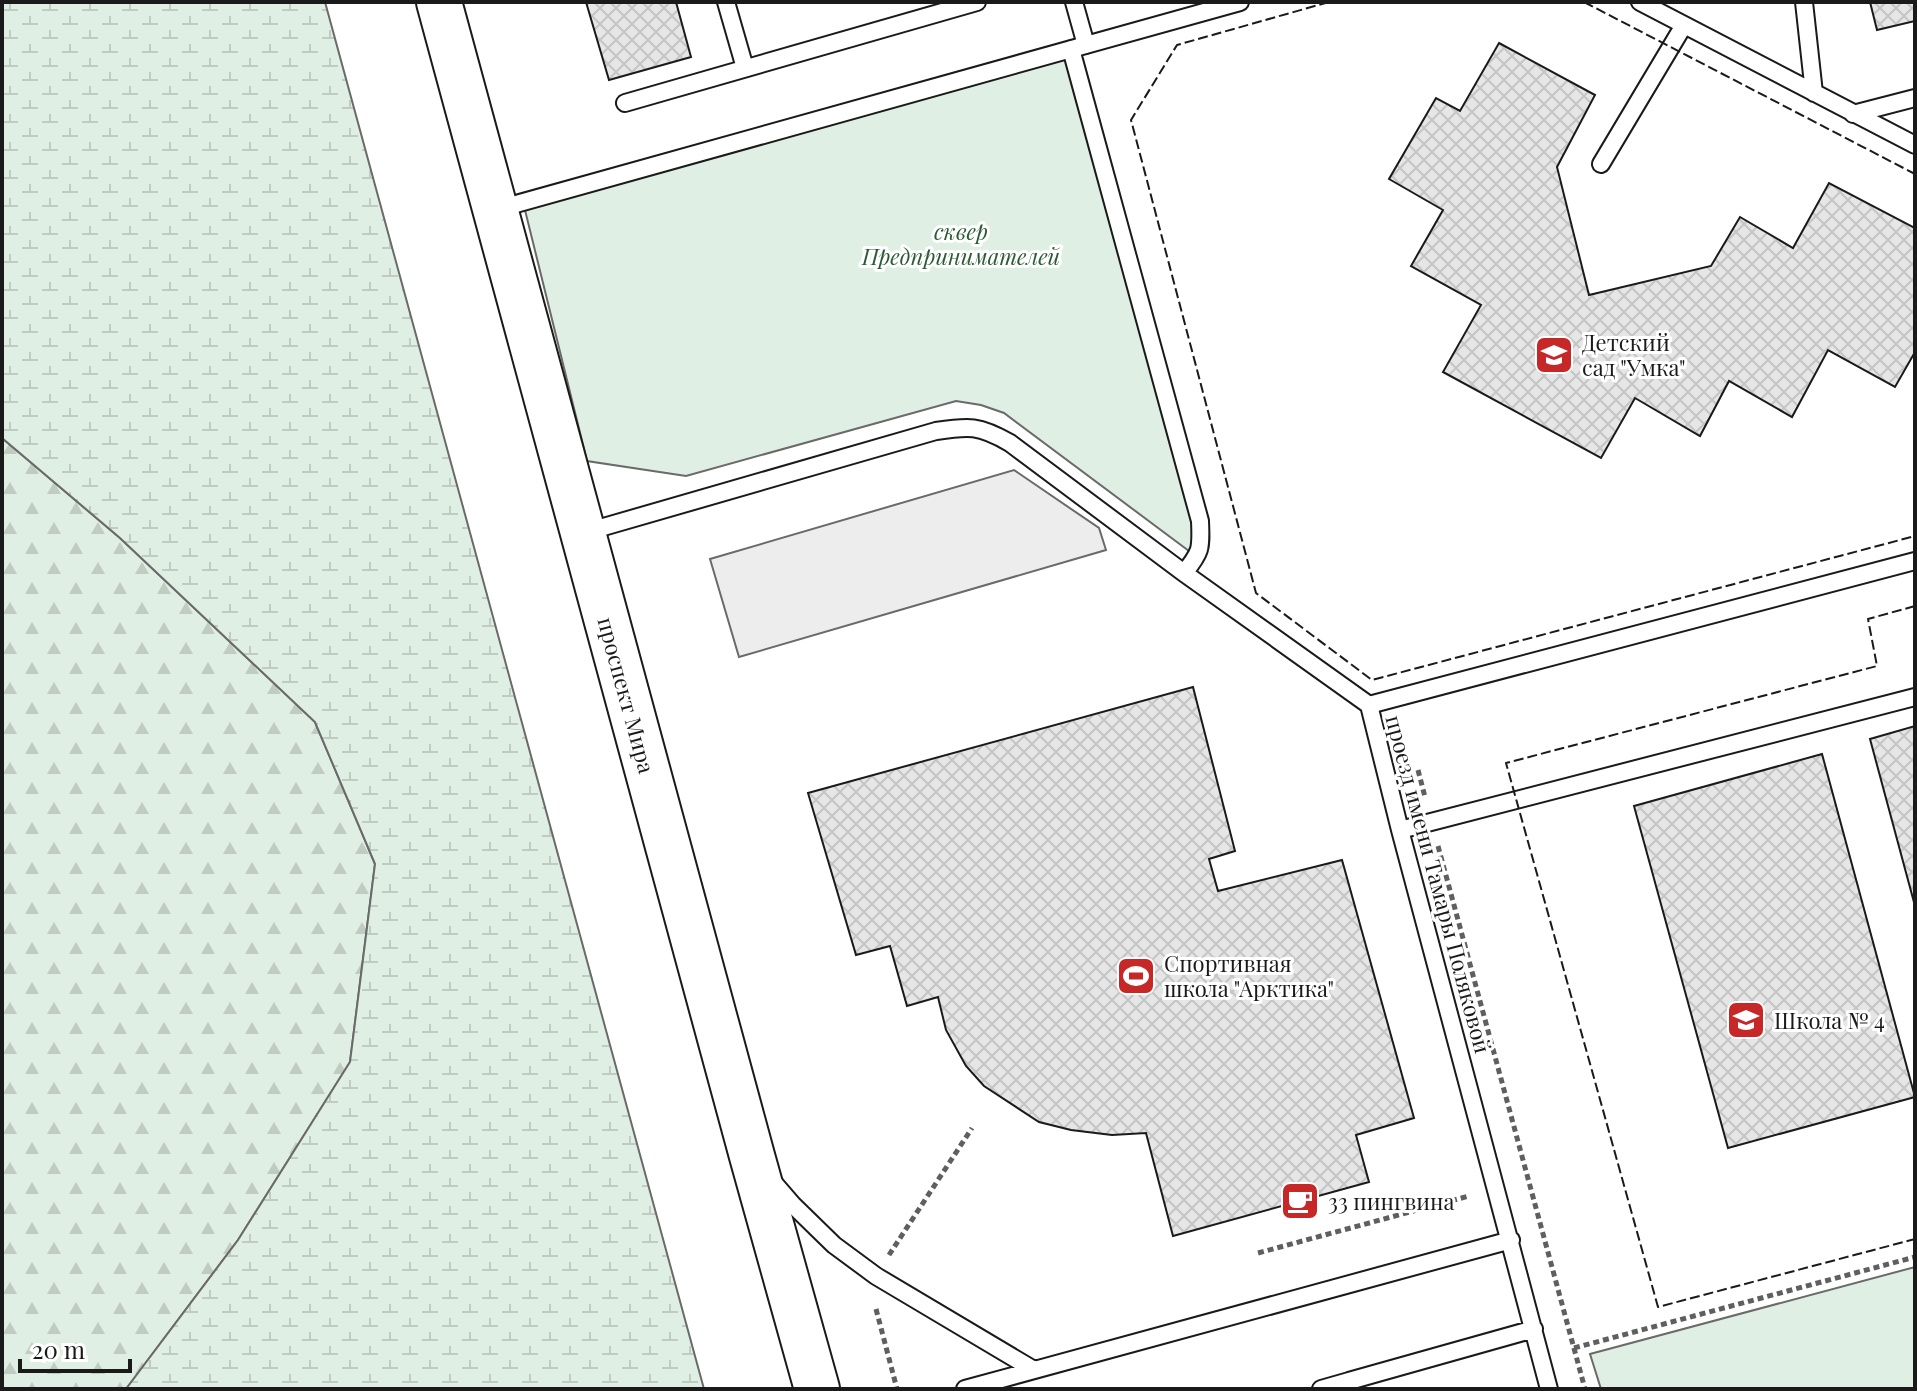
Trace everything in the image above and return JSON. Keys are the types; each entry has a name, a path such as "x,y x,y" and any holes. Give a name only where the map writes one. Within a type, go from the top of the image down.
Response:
{"main road":[{"name":"проспект Мира","path":"439,2 817,1389"}],"lane":[{"path":"726,2 745,68"},
{"path":"625,103 977,2"},
{"path":"1074,2 1079,47 1200,521 1202,544 1197,557 1184,573"},
{"path":"496,209 1240,2"},
{"path":"1640,2 1915,145"},
{"path":"1804,2 1814,93"},
{"path":"1601,164 1684,25"},
{"path":"1853,114 1915,98"},
{"path":"584,533 936,431 968,426 992,432 1010,443 1184,573 1369,705"},
{"name":"проезд имени Тамары Поляковой","path":"1549,1389 1369,705 1915,561"},
{"path":"1400,830 1915,697"},
{"path":"752,1156 793,1205 834,1245 876,1276 1034,1370"},
{"path":"965,1389 1511,1240"},
{"path":"1321,1389 1350,1385 1534,1329"}],"path":[{"path":"1418,770 1585,1389"},
{"path":"897,1389 878,1311 867,1294 972,1128"},
{"path":"1258,1253 1497,1188"},
{"path":"1574,1348 1915,1257"}],"green space":[{"path":"2,2 325,2 704,1389 126,1389 238,1240 350,1062 375,864 315,722 120,538 2,438"},
{"name":"сквер Предпринимателей","path":"1071,49 1195,500 1197,557 1004,413 956,401 686,476 587,461 523,202"},
{"path":"2,438 120,538 315,722 375,864 350,1062 238,1240 126,1389 2,1389"},
{"path":"1915,1267 1915,1389 1601,1389 1590,1354"}],"shaded area":[{"path":"1014,470 1099,528 1106,550 739,657 710,559"}],"building":[{"path":"586,2 676,2 691,57 609,80"},
{"path":"1870,2 1915,2 1915,21 1877,30"},
{"path":"1499,43 1595,95 1557,167 1589,295 1711,266 1740,217 1793,248 1829,183 1915,228 1915,352 1895,387 1828,350 1792,417 1729,381 1700,436 1635,398 1601,458 1443,372 1481,305 1411,266 1443,210 1389,179 1436,98 1460,111"},
{"name":"Спортивная школа \"Арктика\"","path":"1193,687 1235,851 1209,859 1218,891 1342,860 1414,1118 1356,1135 1369,1182 1173,1236 1146,1133 1112,1135 1039,1122 984,1086 966,1066 946,1030 938,997 907,1006 890,946 856,955 808,793"},
{"path":"1915,726 1915,906 1870,739"},
{"path":"1822,754 1915,1097 1728,1148 1634,806"}],"fence":[{"path":"1329,2 1177,45 1131,120 1256,593 1372,680 1915,536"},
{"path":"1584,2 1915,174"},
{"path":"1915,606 1868,619 1877,666 1506,763 1658,1307 1915,1239"}],"place":[{"name":"Детский сад \"Умка\"","path":"1554,355"},
{"name":"Спортивная школа \"Арктика\"","path":"1136,976"},
{"name":"Школа № 4","path":"1746,1020"},
{"name":"33 пингвина","path":"1300,1201"}]}
